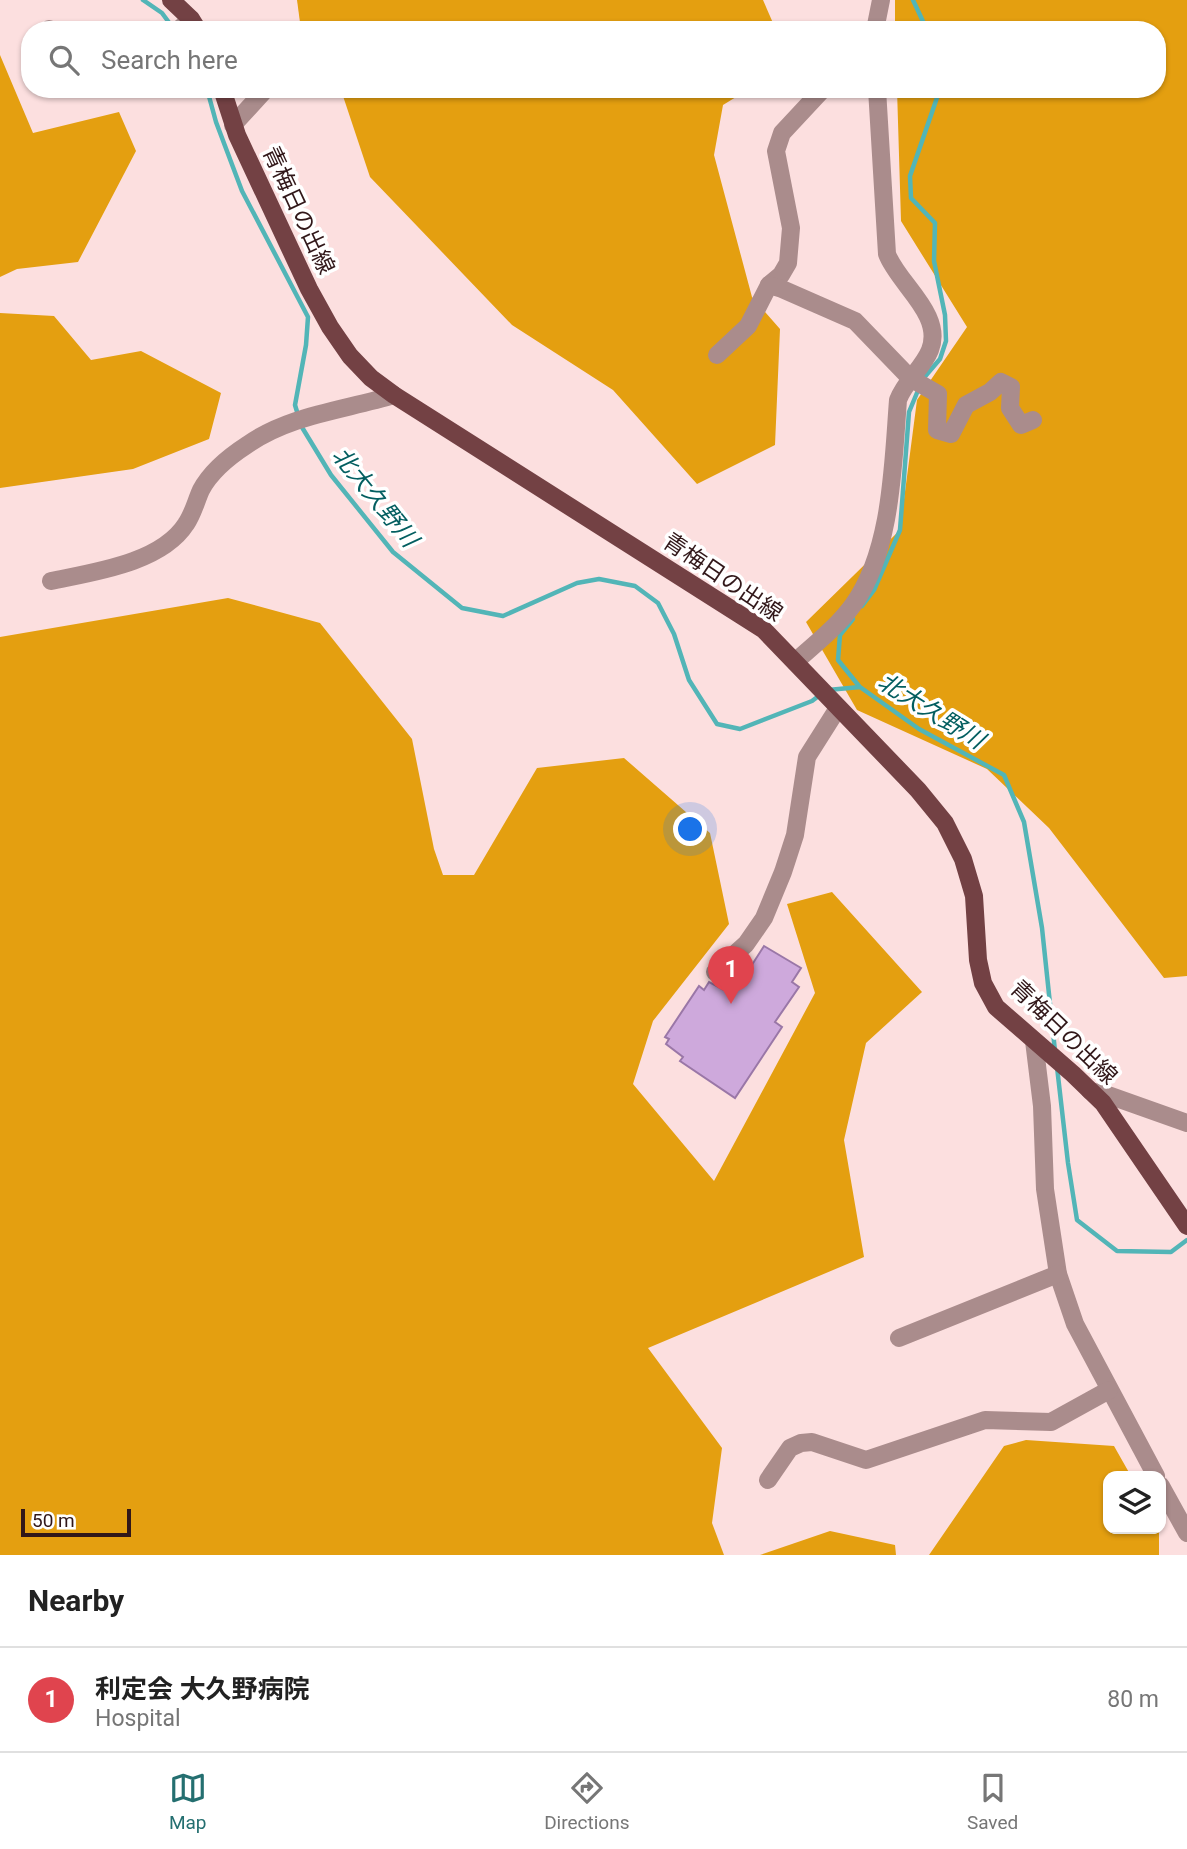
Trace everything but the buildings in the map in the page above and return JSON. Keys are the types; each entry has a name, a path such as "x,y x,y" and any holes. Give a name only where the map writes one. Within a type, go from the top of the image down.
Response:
{"main road":[{"path":"170,0 185,21"},
{"name":"青梅日の出線","path":"225,98 233,125 330,327 350,356 371,378 764,629 918,790 945,823 963,859 974,896 978,960 983,983 996,1007 1103,1103 1187,1226"}],"street":[{"path":"871,21 880,5"},
{"path":"233,125 258,98"},
{"path":"717,355 748,326 769,285 781,275 788,263 791,228 776,151 782,133 815,98"},
{"path":"795,662 853,605 874,564 890,500 898,400 901,391 930,350 932,331 919,303 892,267 887,254 878,98"},
{"path":"769,285 855,321 911,378 938,394 937,430 951,434 966,405 990,392 1001,382 1011,387 1010,408 1021,425 1033,420"},
{"path":"51,581 101,571 148,555 169,544 187,524 202,489 214,472 248,444 289,423 394,395"},
{"path":"715,972 746,944 764,918 783,872 794,835 807,757 827,697"},
{"path":"1040,1047 1045,1189 1058,1274 1075,1324 1153,1471"},
{"path":"1090,1091 1187,1123"},
{"path":"899,1338 1058,1274"},
{"path":"768,1480 790,1448 801,1443 812,1442 866,1460 985,1420 1051,1422 1109,1390"},
{"path":"1166,1495 1187,1533"}],"shaded area":[{"path":"297,0 763,0 772,21 300,21"},
{"path":"895,0 1187,0 1187,976 1164,978 1049,828 987,769 857,710 806,622 900,530 917,400 967,327 901,221 897,98 1166,98 1166,21 895,21"},
{"path":"0,55 33,133 119,112 136,151 78,262 17,269 0,277"},
{"path":"344,98 734,98 723,105 714,155 752,297 780,329 775,445 697,484 613,390 512,325 370,177"},
{"path":"0,313 54,316 91,360 141,351 221,393 209,439 133,469 0,488"},
{"path":"228,598 320,623 412,739 434,849 443,875 474,875 537,768 624,758 710,833 729,924 653,1021 633,1084 714,1181 815,993 787,904 832,892 922,992 866,1043 844,1140 864,1257 648,1348 722,1448 712,1523 724,1555 0,1555 0,637"},
{"path":"1026,1440 1114,1446 1128,1471 1103,1471 1103,1534 1159,1534 1159,1555 929,1555 1004,1446"},
{"path":"830,1531 895,1545 896,1555 760,1555"}],"waterway":[{"name":"北大久野川","path":"143,0 162,13 168,21"},
{"path":"913,0 923,21"},
{"name":"北大久野川","path":"209,98 242,191 308,317 306,345 295,405 298,415"},
{"path":"922,380 940,359 946,341 945,315 934,261 935,223 911,198 910,176 937,98"},
{"path":"862,606 874,590 900,530 909,412 919,388"},
{"name":"北大久野川","path":"300,424 331,475 393,552 462,608 503,616 577,583 599,579 635,586 658,603 674,634 689,680 717,724 740,729 812,701 820,695"},
{"path":"853,619 840,635 838,660 859,686"},
{"name":"北大久野川","path":"828,690 860,687 919,729 1004,775 1024,822 1042,928 1055,1051"},
{"name":"北大久野川","path":"1057,1067 1077,1220 1117,1251 1171,1252 1187,1240"}],"place":[{"name":"利定会 大久野病院","path":"731,1004"}]}
